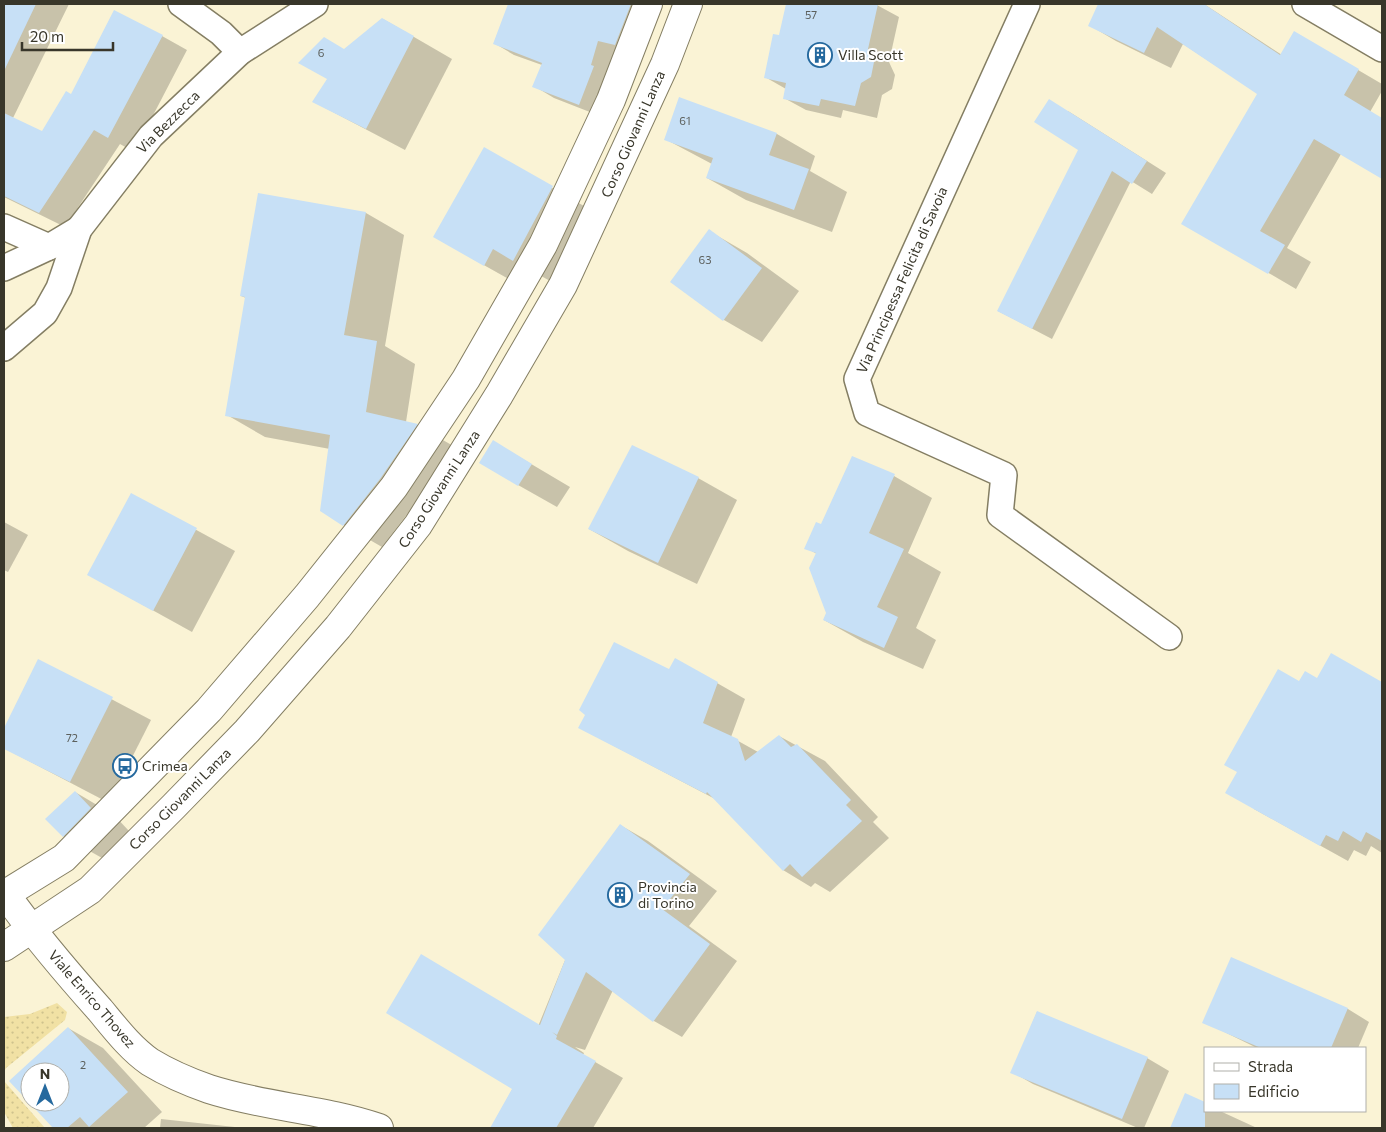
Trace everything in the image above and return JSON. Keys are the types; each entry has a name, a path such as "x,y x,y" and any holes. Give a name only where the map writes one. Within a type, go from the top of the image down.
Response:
{"street":[{"path":"181,4 221,33 240,52"},
{"path":"273,31 287,4"},
{"name":"Via Bezzecca","path":"79,229 151,136 240,52 315,4"},
{"name":"Corso Giovanni Lanza","path":"4,947 12,904 64,858 209,710 307,596 394,487 466,380 543,245 611,100 648,4"},
{"name":"Corso Giovanni Lanza","path":"12,904 90,890 248,731 338,627 418,525 499,395 563,285 665,64 688,4"},
{"name":"Via Principessa Felicita di Savoia","path":"1026,4 857,380 867,413 1004,475 1000,515 1169,637"},
{"path":"1305,4 1382,49"},
{"path":"4,227 49,247"},
{"path":"4,268 49,247 79,229"},
{"path":"4,348 45,314 59,288 79,229"},
{"name":"Viale Enrico Thovez","path":"12,904 74,981 133,1049 150,1061 176,1076 209,1089 248,1100 310,1110 366,1126"}],"shaded area":[{"path":"57,1003 67,1012 65,1020 6,1068 4,1072 4,1017 30,1014"},
{"path":"4,1081 20,1099 20,1112 31,1112 45,1128 13,1128 4,1112"}],"building":[{"path":"4,4 36,4 4,71"},
{"path":"508,4 631,4 615,45 598,41 591,65 594,66 579,105 532,87 542,63 493,44"},
{"name":"Villa Scott","path":"786,4 878,4 868,49 874,62 871,77 861,83 855,106 821,99 819,106 783,99 786,83 764,78 773,34 779,35"},
{"path":"1098,4 1204,4 1280,55 1294,31 1359,69 1344,95 1382,118 1382,179 1314,139 1260,231 1285,245 1268,274 1181,224 1257,94 1157,27 1144,53 1088,26"},
{"path":"114,10 163,35 108,138 94,130 39,213 4,196 4,113 42,131 66,91 71,94"},
{"path":"382,18 414,36 366,129 312,102 327,79 298,63 324,37 344,49"},
{"path":"679,97 777,133 769,155 809,169 794,210 706,178 713,158 664,140"},
{"path":"1049,99 1147,161 1132,184 1112,171 1032,329 997,311 1078,150 1034,122"},
{"path":"484,147 553,186 513,261 493,249 484,266 433,237"},
{"path":"258,193 366,212 344,335 377,341 366,412 418,424 380,479 343,526 320,511 330,435 225,416 245,297 240,296"},
{"path":"709,229 762,268 723,321 670,282"},
{"path":"493,440 532,464 518,486 479,463"},
{"path":"632,445 699,477 658,563 588,529"},
{"path":"852,456 895,474 869,533 904,549 877,607 898,617 884,648 823,620 826,613 809,568 816,553 804,549 816,522 821,524"},
{"path":"131,493 197,528 153,611 87,575"},
{"path":"614,642 669,669 675,658 718,682 703,723 738,739 745,761 779,735 791,747 797,744 851,800 846,805 862,821 802,877 790,864 783,871 707,792 706,794 578,728 585,715 579,710"},
{"path":"1331,653 1382,682 1382,841 1366,832 1361,842 1343,831 1338,841 1326,835 1320,846 1225,793 1237,772 1224,765 1278,669 1299,681 1305,671 1317,678"},
{"path":"38,659 113,697 70,782 4,749 4,728"},
{"path":"75,791 91,808 63,837 45,819"},
{"path":"620,824 690,874 662,909 710,944 653,1022 586,972 557,1035 552,1032 557,1036 556,1039 596,1061 556,1128 490,1128 512,1089 386,1013 421,954 540,1025 565,960 538,935"},
{"path":"1231,957 1348,1008 1331,1047 1259,1047 1202,1023"},
{"path":"1037,1011 1148,1057 1122,1119 1010,1073"},
{"path":"68,1027 128,1092 89,1127 80,1117 67,1128 53,1128 38,1112 70,1112 70,1062 30,1062"},
{"path":"20,1071 20,1093 9,1081"},
{"path":"1185,1093 1204,1102 1205,1128 1170,1128"}],"place":[{"name":"Villa Scott","path":"820,55"},
{"name":"Crimea","path":"125,766"},
{"name":"Provincia di Torino","path":"620,895"}]}
